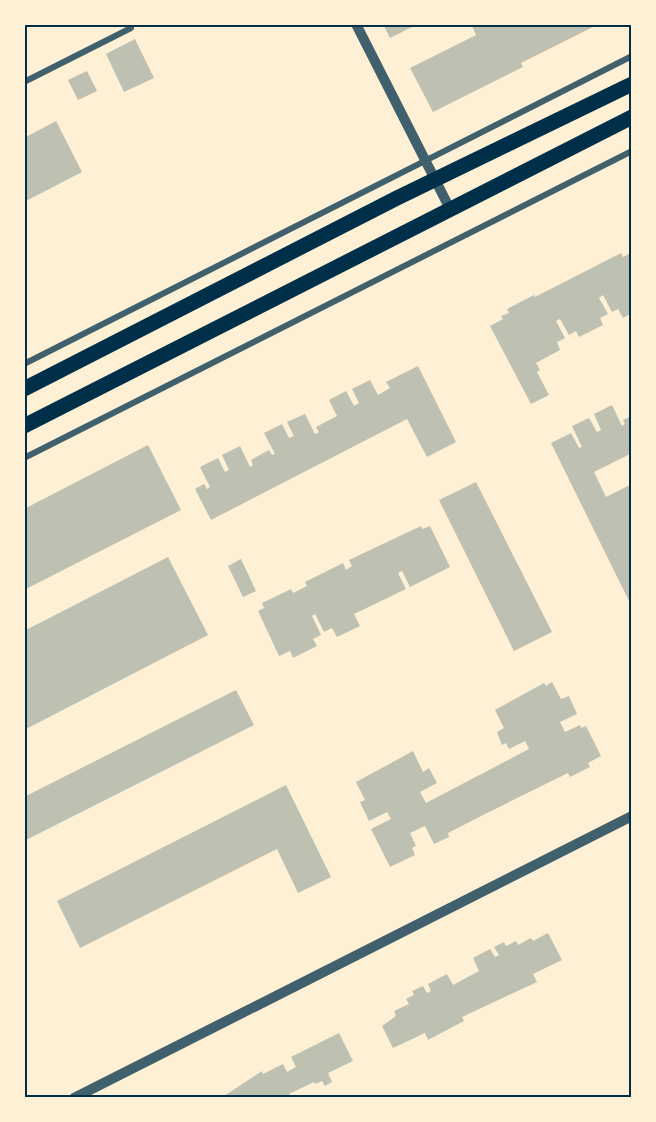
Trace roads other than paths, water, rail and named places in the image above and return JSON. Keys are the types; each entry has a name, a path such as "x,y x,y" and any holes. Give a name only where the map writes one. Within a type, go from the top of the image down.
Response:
{"main road":[{"path":"24,389 435,180 632,84"},
{"path":"24,426 632,117"}],"street":[{"path":"24,82 131,28 129,24"},
{"path":"356,24 450,209"},
{"path":"24,364 424,159 632,56"},
{"path":"24,458 632,151"},
{"path":"74,1098 632,816"}]}
